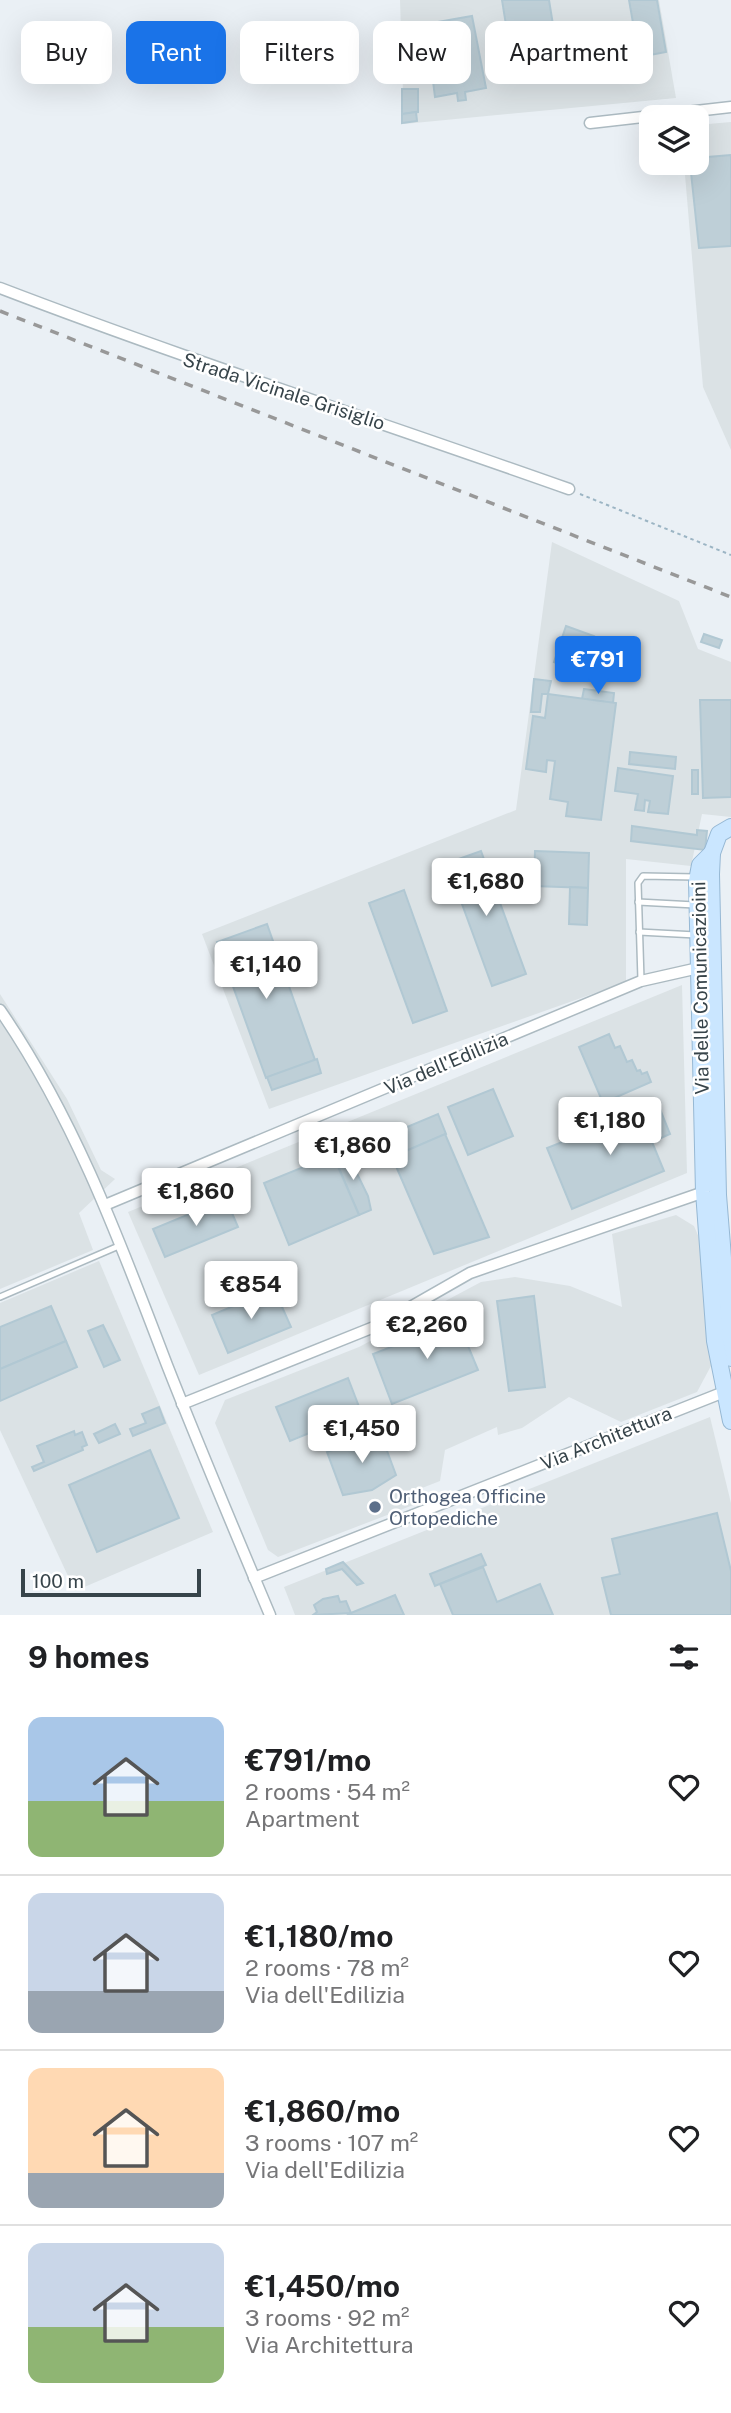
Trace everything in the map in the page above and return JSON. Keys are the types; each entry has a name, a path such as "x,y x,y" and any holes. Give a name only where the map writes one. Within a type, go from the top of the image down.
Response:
{"street":[{"path":"590,123 731,107"},
{"name":"Strada Vicinale Grisiglio","path":"0,288 174,354 302,395 569,489"},
{"path":"712,853 719,834 731,827"},
{"name":"Via delle Comunicazioini","path":"712,853 700,865 698,935 706,967 724,1182 731,1358"},
{"name":"Via delle Comunicazioini","path":"712,853 706,967 704,1192 715,1341 731,1421"},
{"name":"Via dell'Edilizia","path":"105,1205 641,981 706,967"},
{"path":"0,1010 51,1092 105,1205 182,1404 270,1615"},
{"path":"182,1404 379,1325 470,1273 704,1192"},
{"name":"Via Architettura","path":"254,1578 724,1392"}],"lane":[{"path":"641,981 638,883 643,876 698,877"},
{"path":"638,902 698,905"},
{"path":"639,932 698,935"},
{"path":"0,1297 121,1245"}],"path":[{"path":"569,489 731,555"}],"shaded area":[{"path":"400,0 659,0 676,98 404,124 403,84 471,84 471,21 401,21"},
{"path":"731,122 731,450 703,387 685,175 709,175 709,124"},
{"path":"552,542 679,601 698,649 731,662 731,817 702,814 691,866 626,859 626,982 269,1109 202,934 516,810"},
{"path":"682,985 687,1173 199,1375 128,1212"},
{"path":"0,994 67,1099 101,1170 115,1179 79,1213 93,1250 0,1289"},
{"path":"676,1215 694,1226 700,1240 703,1297 712,1364 697,1392 621,1422 569,1397 522,1428 498,1435 497,1427 445,1450 440,1481 417,1490 421,1502 278,1557 268,1550 215,1423 225,1400 359,1347 481,1282 515,1277 570,1286 622,1307 612,1234"},
{"path":"99,1261 213,1532 75,1591 0,1430 0,1303"},
{"path":"710,1417 731,1503 731,1615 295,1615 284,1587"}],"building":[{"path":"502,0 549,0 552,21 505,21"},
{"path":"629,0 657,0 666,52 653,54 653,21 633,21"},
{"path":"472,16 486,88 465,92 466,100 458,101 457,93 435,97 433,84 471,84 471,21 443,21"},
{"path":"402,89 418,89 418,112 402,114"},
{"path":"416,112 417,121 402,123 402,114"},
{"path":"731,155 731,246 699,248 691,175 709,175 709,157"},
{"path":"566,626 594,636 581,671 554,662"},
{"path":"704,634 722,640 719,648 701,642"},
{"path":"534,679 551,681 548,694 542,694 540,712 531,712"},
{"path":"584,689 614,693 613,703 582,699"},
{"path":"548,694 616,703 601,820 566,816 568,802 550,799 555,761 547,760 546,772 526,769 533,716 545,718"},
{"path":"700,700 731,700 731,797 703,798"},
{"path":"630,752 676,757 675,769 629,764"},
{"path":"618,768 673,776 668,814 648,812 650,801 645,800 644,811 635,810 638,794 615,791"},
{"path":"692,770 698,770 698,794 692,794"},
{"path":"632,826 697,835 697,830 707,831 705,850 631,841"},
{"path":"481,851 526,974 492,986 447,863"},
{"path":"535,851 589,853 588,888 534,886"},
{"path":"570,887 588,888 587,925 569,924"},
{"path":"404,890 447,1011 413,1023 369,903"},
{"path":"267,924 315,1060 266,1078 217,942"},
{"path":"609,1034 615,1048 620,1046 627,1062 632,1060 637,1071 640,1070 642,1074 647,1072 651,1082 603,1103 579,1047"},
{"path":"317,1059 321,1073 272,1090 267,1077"},
{"path":"493,1089 513,1136 468,1155 448,1107"},
{"path":"658,1104 670,1134 652,1142 664,1171 572,1209 547,1148"},
{"path":"438,1114 446,1134 392,1157 383,1137"},
{"path":"445,1134 489,1237 434,1254 392,1157"},
{"path":"345,1149 368,1196 371,1210 359,1215 333,1155"},
{"path":"333,1155 359,1215 289,1245 264,1183"},
{"path":"226,1199 238,1227 165,1257 153,1229"},
{"path":"274,1289 291,1327 228,1353 212,1315"},
{"path":"534,1296 545,1387 509,1391 497,1301"},
{"path":"51,1306 66,1341 0,1369 0,1327"},
{"path":"463,1312 465,1318 440,1328 437,1321"},
{"path":"465,1318 475,1343 468,1346 478,1370 392,1404 373,1354"},
{"path":"103,1325 120,1360 104,1367 88,1331"},
{"path":"66,1341 77,1367 0,1401 0,1369"},
{"path":"348,1378 361,1412 290,1441 276,1407"},
{"path":"159,1407 165,1423 133,1436 130,1429 146,1423 142,1414"},
{"path":"115,1424 120,1434 99,1443 94,1434"},
{"path":"74,1431 75,1435 82,1432 87,1445 82,1447 83,1450 34,1471 32,1467 44,1462 37,1446"},
{"path":"380,1432 396,1475 372,1490 343,1495 327,1452"},
{"path":"150,1450 179,1518 97,1552 69,1485"},
{"path":"717,1513 731,1571 731,1615 611,1615 602,1578 620,1574 612,1539"},
{"path":"481,1554 486,1565 435,1586 430,1574"},
{"path":"343,1562 363,1583 357,1585 342,1569 327,1574 326,1569"},
{"path":"483,1567 497,1602 540,1584 553,1615 453,1615 440,1584"},
{"path":"395,1595 404,1615 347,1615 351,1613"},
{"path":"338,1596 340,1602 346,1601 351,1613 313,1615 317,1612 314,1605 323,1599"}],"railway":[{"path":"0,311 731,597"}],"place":[{"name":"Orthogea Officine Ortopediche","path":"375,1507"}]}
